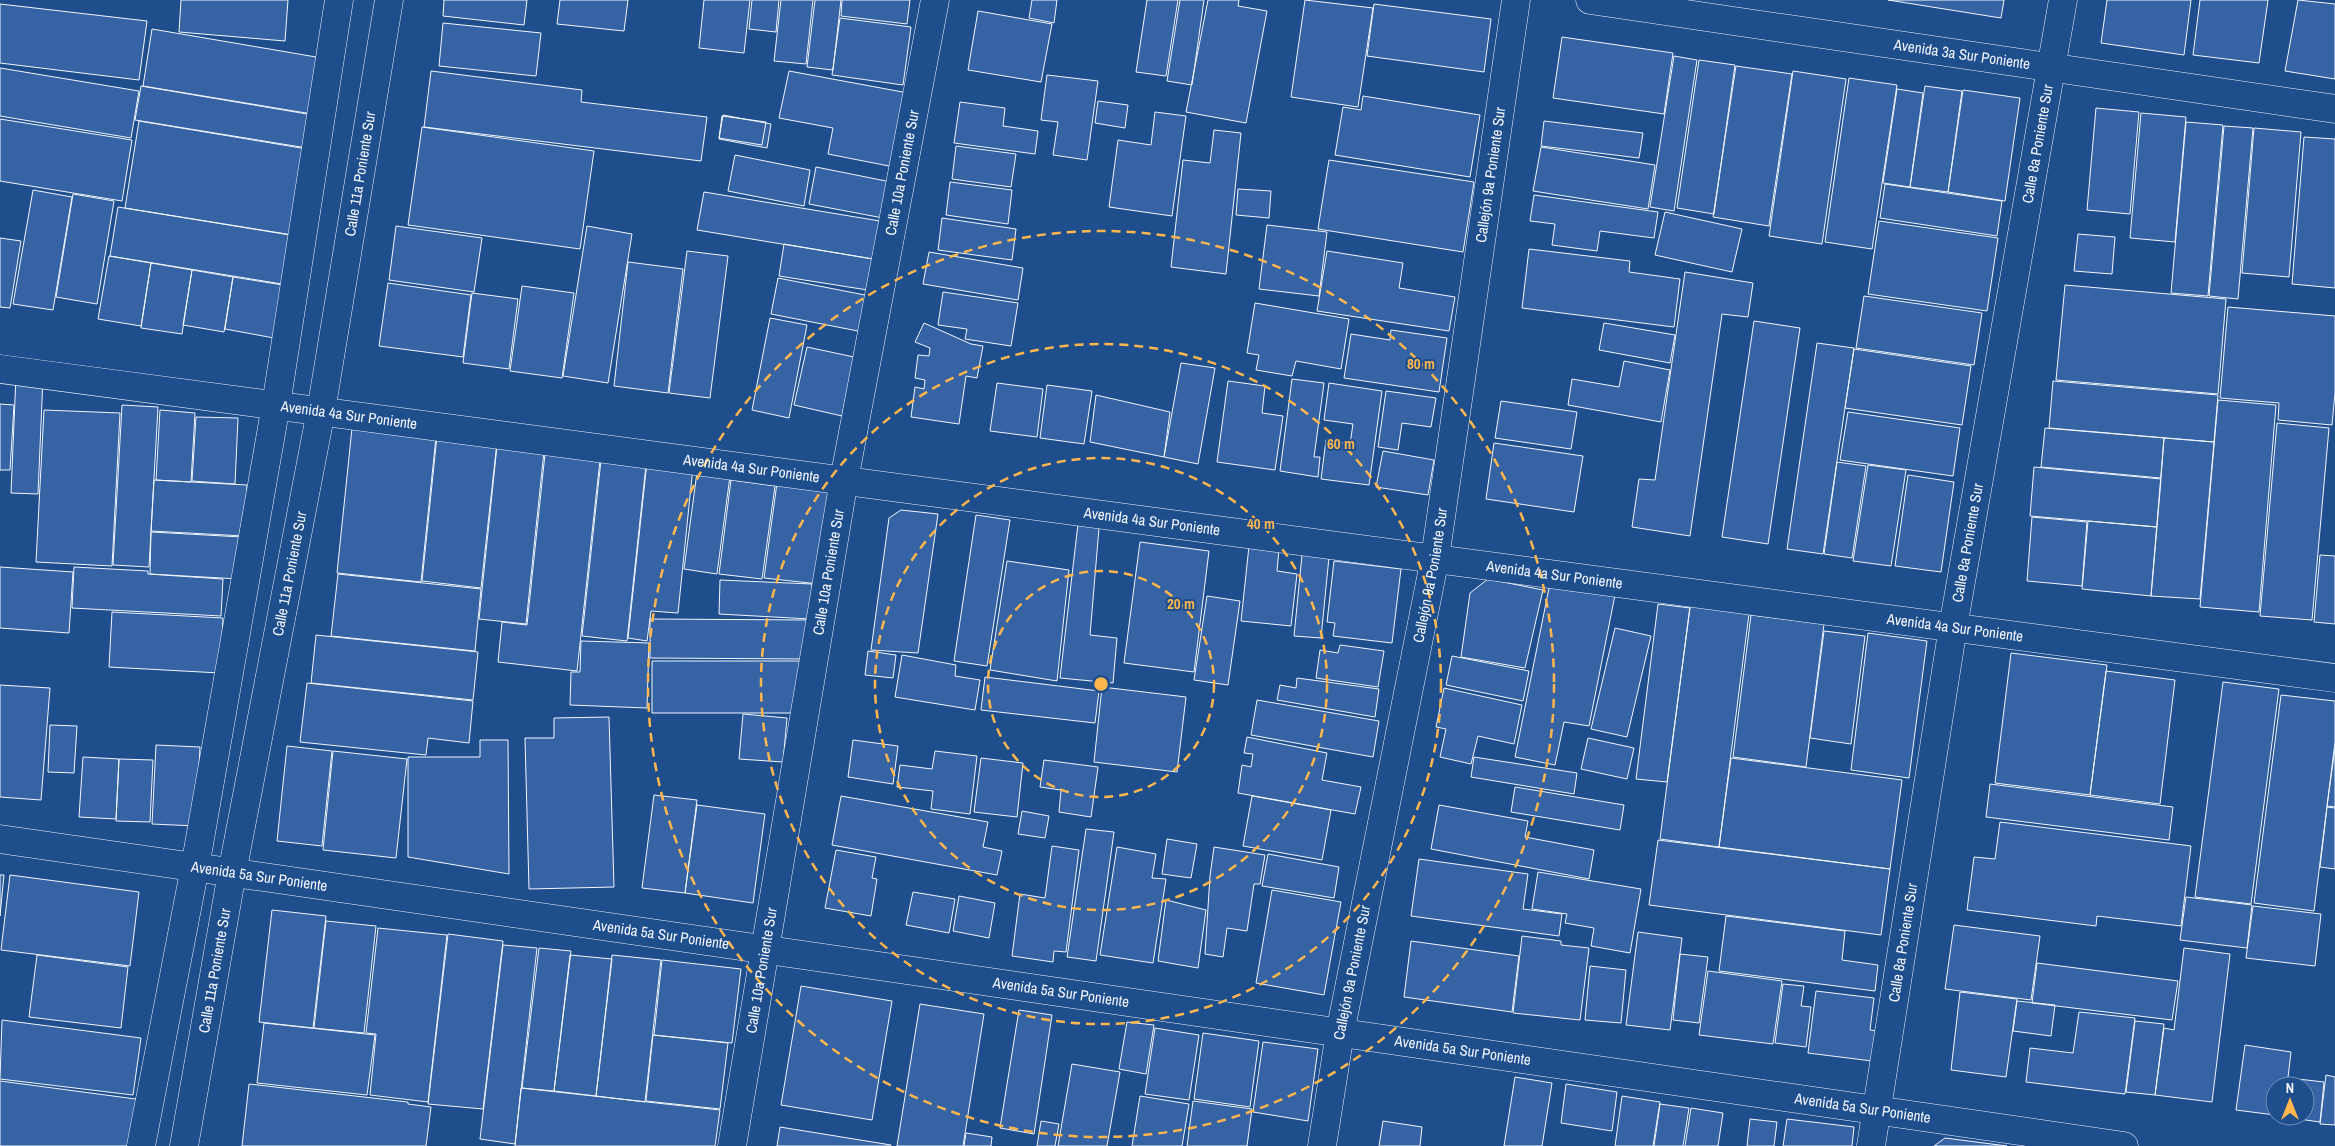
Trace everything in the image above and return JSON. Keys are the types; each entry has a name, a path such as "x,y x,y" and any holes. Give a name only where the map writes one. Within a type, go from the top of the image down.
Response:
{"street":[{"path":"142,1146 195,868 276,405 340,0"},
{"name":"Calle 11a Poniente Sur","path":"184,1146 232,873 321,411 389,0"},
{"name":"Calle 10a Poniente Sur","path":"732,1146 763,950 844,480 936,0"},
{"name":"Callejón 9a Poniente Sur","path":"1322,1146 1340,1033 1435,558 1516,0"},
{"name":"Avenida 3a Sur Poniente","path":"1590,0 2335,109"},
{"name":"Calle 8a Poniente Sur","path":"1871,1146 1953,627 2062,0"},
{"name":"Avenida 4a Sur Poniente","path":"0,368 2335,678"},
{"name":"Avenida 5a Sur Poniente","path":"0,839 2124,1146"}],"building":[{"path":"181,0 288,0 285,41 179,32"},
{"path":"444,0 527,0 524,25 443,16"},
{"path":"560,0 628,0 624,31 557,24"},
{"path":"704,0 750,0 744,53 699,48"},
{"path":"752,0 779,0 776,32 749,29"},
{"path":"781,0 813,0 806,64 774,61"},
{"path":"815,0 841,0 833,70 807,67"},
{"path":"842,0 910,0 907,24 841,16"},
{"path":"1032,0 1057,0 1054,23 1029,18"},
{"path":"1147,0 1178,0 1166,76 1136,72"},
{"path":"1180,0 1204,0 1192,85 1167,81"},
{"path":"1208,0 1239,0 1238,6 1267,11 1246,123 1186,112"},
{"path":"1305,0 1373,8 1358,107 1291,97"},
{"path":"1888,0 2004,0 2001,18"},
{"path":"2107,0 2191,0 2184,55 2101,43"},
{"path":"2200,0 2268,0 2259,63 2193,55"},
{"path":"2298,0 2335,4 2335,79 2285,71"},
{"path":"0,4 147,21 139,80 0,63"},
{"path":"1374,4 1491,19 1484,72 1367,56"},
{"path":"978,11 1052,24 1041,82 968,70"},
{"path":"840,18 911,27 903,85 832,75"},
{"path":"443,23 541,33 536,76 439,66"},
{"path":"152,29 322,58 312,114 143,86"},
{"path":"1562,37 1673,53 1664,114 1553,98"},
{"path":"1674,56 1697,60 1674,211 1650,207"},
{"path":"1699,60 1735,65 1714,214 1677,208"},
{"path":"1736,66 1792,74 1769,226 1713,217"},
{"path":"0,68 139,91 131,138 0,116"},
{"path":"431,71 582,90 581,102 707,117 701,161 424,127"},
{"path":"789,71 908,93 894,167 828,154 833,128 779,118"},
{"path":"1793,71 1846,79 1822,244 1769,236"},
{"path":"1047,75 1098,81 1087,160 1053,155 1058,122 1041,120"},
{"path":"1849,78 1897,85 1872,249 1825,242"},
{"path":"141,86 319,116 313,149 135,120"},
{"path":"1925,86 1962,91 1948,192 1910,187"},
{"path":"1897,89 1923,93 1910,187 1883,183"},
{"path":"1963,90 2020,98 2005,201 1948,192"},
{"path":"1363,96 1480,115 1470,177 1335,155 1343,107 1361,110"},
{"path":"1098,101 1128,105 1125,128 1095,123"},
{"path":"960,102 1005,108 1003,126 1038,131 1035,154 954,143"},
{"path":"2096,108 2139,112 2130,214 2087,210"},
{"path":"1155,112 1186,116 1172,216 1109,207 1118,140 1151,145"},
{"path":"2141,113 2186,117 2175,242 2130,238"},
{"path":"723,115 771,124 767,148 719,139"},
{"path":"722,116 766,122 762,145 719,138"},
{"path":"0,119 132,140 122,201 0,181"},
{"path":"139,121 313,150 299,236 125,208"},
{"path":"1544,121 1643,133 1639,158 1541,146"},
{"path":"2186,122 2223,125 2208,296 2171,293"},
{"path":"2224,126 2253,128 2238,299 2209,296"},
{"path":"422,127 594,151 580,249 408,225"},
{"path":"2254,128 2301,132 2289,277 2242,273"},
{"path":"1214,130 1241,133 1226,274 1171,267 1183,160 1210,163"},
{"path":"2304,137 2335,139 2335,288 2292,284"},
{"path":"956,146 1016,154 1011,187 952,179"},
{"path":"1541,147 1655,165 1648,209 1533,191"},
{"path":"735,155 810,170 804,206 728,191"},
{"path":"1329,160 1474,182 1463,252 1318,229"},
{"path":"816,167 891,182 883,218 809,204"},
{"path":"950,182 1012,190 1008,224 946,215"},
{"path":"1885,184 2002,201 1997,236 1880,218"},
{"path":"1238,189 1271,191 1269,218 1236,215"},
{"path":"33,190 72,197 53,310 13,304"},
{"path":"704,192 886,222 879,260 697,230"},
{"path":"73,194 114,201 97,304 56,297"},
{"path":"1534,195 1658,212 1654,238 1600,231 1597,251 1552,245 1555,224 1530,221"},
{"path":"118,207 296,236 288,285 110,256"},
{"path":"1665,212 1742,229 1732,272 1655,255"},
{"path":"942,218 1016,229 1012,260 938,250"},
{"path":"1879,221 1998,238 1987,311 1868,294"},
{"path":"1267,225 1327,232 1319,296 1259,289"},
{"path":"396,226 482,238 474,292 389,280"},
{"path":"587,226 632,234 608,383 563,376"},
{"path":"2078,234 2115,237 2112,274 2074,271"},
{"path":"0,238 21,241 10,308 0,307"},
{"path":"784,244 879,260 874,291 779,276"},
{"path":"1529,249 1630,261 1629,272 1680,279 1674,327 1522,308"},
{"path":"687,251 728,256 710,398 669,393"},
{"path":"1327,251 1403,263 1399,288 1455,297 1449,331 1317,311"},
{"path":"929,252 1023,268 1018,300 923,284"},
{"path":"109,256 151,263 141,326 98,319"},
{"path":"628,262 683,269 668,393 614,386"},
{"path":"151,263 192,270 182,334 141,328"},
{"path":"192,270 233,277 224,332 183,325"},
{"path":"1685,272 1753,283 1748,317 1722,314 1690,536 1632,527 1639,479 1655,480"},
{"path":"233,277 283,285 274,338 225,329"},
{"path":"778,278 870,296 863,332 771,314"},
{"path":"388,283 471,295 463,357 379,346"},
{"path":"2065,285 2226,299 2218,394 2056,380"},
{"path":"522,286 574,293 562,378 510,371"},
{"path":"943,292 1018,303 1011,346 965,339 967,329 938,325"},
{"path":"472,293 518,299 509,369 463,363"},
{"path":"1864,296 1982,313 1974,365 1856,348"},
{"path":"1255,303 1349,319 1341,369 1296,361 1292,376 1256,370 1259,355 1247,353"},
{"path":"2228,307 2335,316 2335,393 2332,425 2278,420 2279,403 2220,398"},
{"path":"770,318 807,325 789,418 752,410"},
{"path":"1754,321 1800,328 1768,544 1722,537"},
{"path":"924,323 971,344 983,346 977,378 966,376 959,424 911,417 915,387 924,389 925,380 915,378 918,355 929,356 930,348 915,342"},
{"path":"1604,323 1675,335 1670,363 1599,350"},
{"path":"1391,330 1447,338 1439,392 1344,378 1351,334 1390,340"},
{"path":"1817,343 1854,348 1823,554 1787,549"},
{"path":"807,347 854,357 842,416 794,405"},
{"path":"1854,349 1971,366 1962,425 1845,408"},
{"path":"1624,361 1670,370 1661,422 1568,405 1572,379 1619,387"},
{"path":"1181,363 1215,368 1198,464 1164,457"},
{"path":"16,376 43,377 38,494 11,493"},
{"path":"1292,379 1324,383 1314,457 1320,457 1318,477 1280,471"},
{"path":"1228,381 1265,386 1262,413 1283,416 1275,470 1217,462"},
{"path":"2053,381 2218,395 2214,442 2049,428"},
{"path":"997,383 1043,389 1037,437 990,431"},
{"path":"1329,383 1382,391 1369,485 1321,479 1326,440 1350,444 1353,424 1324,420"},
{"path":"1047,385 1092,391 1084,444 1040,438"},
{"path":"1386,391 1436,398 1431,427 1402,423 1398,450 1378,447"},
{"path":"1096,395 1170,412 1164,457 1090,442"},
{"path":"2218,400 2276,405 2259,612 2200,607"},
{"path":"1501,401 1577,412 1571,449 1495,438"},
{"path":"0,404 14,405 10,470 0,470"},
{"path":"122,405 158,407 149,567 113,565"},
{"path":"44,410 120,413 112,566 36,562"},
{"path":"160,410 195,413 191,482 156,480"},
{"path":"1848,412 1960,428 1953,476 1840,460"},
{"path":"196,417 238,418 235,484 192,481"},
{"path":"2277,423 2329,428 2312,620 2260,616"},
{"path":"352,428 436,437 421,582 337,573"},
{"path":"2045,428 2164,438 2161,478 2041,467"},
{"path":"437,436 497,442 481,588 422,581"},
{"path":"2164,438 2214,442 2200,599 2151,596"},
{"path":"1494,443 1583,456 1574,512 1486,499"},
{"path":"497,446 544,451 526,624 479,619"},
{"path":"1383,451 1434,460 1428,495 1376,487"},
{"path":"545,454 600,460 577,671 498,662 502,622 527,625"},
{"path":"601,460 646,465 627,641 582,636"},
{"path":"647,462 693,467 678,613 651,611 647,641 628,638"},
{"path":"1837,462 1866,466 1852,558 1824,554"},
{"path":"1868,465 1906,470 1891,566 1853,561"},
{"path":"2034,467 2161,479 2157,527 2030,516"},
{"path":"697,472 730,476 717,574 684,569"},
{"path":"1908,475 1954,482 1941,572 1895,566"},
{"path":"154,480 247,485 244,536 151,531"},
{"path":"731,480 775,486 762,579 719,574"},
{"path":"777,483 831,490 819,584 764,578"},
{"path":"901,510 938,514 918,653 871,650 889,518"},
{"path":"976,515 1010,520 987,666 954,661"},
{"path":"2032,517 2087,522 2082,586 2027,581"},
{"path":"2088,521 2157,527 2151,596 2082,589"},
{"path":"1078,524 1099,528 1090,635 1117,638 1113,683 1060,678"},
{"path":"151,532 242,537 239,579 150,574"},
{"path":"1140,542 1209,551 1194,672 1124,663"},
{"path":"1249,546 1279,549 1277,571 1297,574 1291,626 1241,621"},
{"path":"1302,555 1329,557 1321,638 1294,636"},
{"path":"2320,555 2335,556 2335,624 2314,622"},
{"path":"1007,561 1069,570 1057,681 990,670"},
{"path":"1334,561 1401,569 1392,643 1333,636 1335,623 1327,622"},
{"path":"0,567 73,572 69,633 0,628"},
{"path":"74,567 148,571 148,574 223,579 221,616 72,608"},
{"path":"338,574 481,589 475,651 331,636"},
{"path":"1488,579 1543,590 1525,668 1461,657 1470,593"},
{"path":"720,580 812,584 810,619 719,614"},
{"path":"1550,583 1615,595 1589,726 1564,722 1555,765 1515,757"},
{"path":"1207,596 1240,601 1228,685 1194,680"},
{"path":"1658,604 1690,608 1667,782 1636,779"},
{"path":"1690,606 1749,614 1719,847 1660,839"},
{"path":"112,612 223,618 220,673 109,667"},
{"path":"1751,615 1824,624 1806,767 1733,757"},
{"path":"650,619 808,620 807,659 650,658"},
{"path":"1615,628 1651,636 1627,737 1591,729"},
{"path":"1824,631 1865,636 1851,744 1810,738"},
{"path":"1868,633 1927,641 1909,778 1851,770"},
{"path":"316,635 478,652 473,700 311,683"},
{"path":"581,641 649,643 647,708 570,705 571,672 580,672"},
{"path":"1340,645 1384,651 1378,687 1316,678 1320,650 1338,653"},
{"path":"868,651 896,655 893,678 865,675"},
{"path":"2011,653 2107,665 2090,795 1995,783"},
{"path":"902,655 956,665 955,676 980,680 975,710 895,697"},
{"path":"1452,656 1529,671 1523,701 1446,685"},
{"path":"652,661 802,661 802,713 652,713"},
{"path":"2106,671 2175,680 2160,804 2090,795"},
{"path":"985,677 1099,691 1095,723 981,710"},
{"path":"1297,678 1379,689 1375,717 1277,700 1280,685 1296,688"},
{"path":"2223,682 2279,689 2251,904 2195,897"},
{"path":"307,683 473,701 469,743 428,738 426,755 300,742"},
{"path":"0,685 50,688 41,800 0,797"},
{"path":"1102,687 1186,697 1177,772 1094,762"},
{"path":"1444,688 1522,705 1514,744 1478,736 1471,764 1440,757 1446,729 1436,727"},
{"path":"2281,695 2335,701 2335,742 2314,911 2254,903"},
{"path":"1257,700 1379,721 1373,757 1251,735"},
{"path":"743,714 787,718 783,762 739,759"},
{"path":"609,717 614,887 529,889 525,738 554,738 554,718"},
{"path":"50,725 77,726 74,773 48,772"},
{"path":"1247,737 1327,753 1322,780 1361,787 1355,814 1238,793 1242,765 1251,767 1253,754 1244,753"},
{"path":"1588,738 1634,748 1627,779 1581,769"},
{"path":"480,740 508,740 509,874 408,857 408,757 480,757"},
{"path":"853,740 898,746 893,784 848,777"},
{"path":"156,745 200,747 196,826 152,824"},
{"path":"287,746 332,751 322,846 277,841"},
{"path":"2335,748 2335,807 2327,806"},
{"path":"333,751 407,759 396,858 323,850"},
{"path":"935,751 977,756 970,814 931,809 933,791 897,787 900,765 932,769"},
{"path":"83,757 119,759 116,819 79,817"},
{"path":"1474,757 1577,773 1574,794 1471,777"},
{"path":"981,758 1023,763 1017,817 974,812"},
{"path":"1731,758 1902,780 1890,869 1719,847"},
{"path":"119,759 153,760 150,822 116,821"},
{"path":"1044,760 1098,767 1091,817 1059,812 1061,790 1040,787"},
{"path":"1990,784 2173,807 2169,840 1986,817"},
{"path":"1515,787 1624,805 1620,830 1511,812"},
{"path":"654,795 697,800 685,893 642,888"},
{"path":"841,796 988,822 983,847 1002,851 997,875 832,845"},
{"path":"1252,796 1331,810 1322,860 1243,846"},
{"path":"697,805 765,814 753,903 685,893"},
{"path":"1439,805 1528,821 1525,837 1594,850 1589,879 1431,849"},
{"path":"2327,807 2335,808 2335,869 2320,867"},
{"path":"1022,811 1049,816 1045,838 1018,834"},
{"path":"2000,822 2191,846 2181,926 2097,916 2096,926 1967,910 1974,857 1995,859"},
{"path":"1086,829 1114,832 1096,961 1067,957"},
{"path":"1167,839 1197,844 1191,878 1162,874"},
{"path":"1658,840 1890,869 1881,935 1649,905"},
{"path":"1052,846 1079,850 1066,952 1054,951 1053,962 1012,956 1020,894 1045,898"},
{"path":"1117,847 1156,854 1152,878 1166,879 1153,963 1100,955"},
{"path":"1214,847 1265,855 1260,884 1254,884 1247,931 1227,928 1223,957 1205,954 1210,876"},
{"path":"836,850 876,857 872,878 877,879 871,916 825,908"},
{"path":"1268,854 1339,867 1334,898 1262,886"},
{"path":"1419,859 1528,874 1523,909 1562,914 1559,936 1411,916"},
{"path":"1538,872 1641,889 1630,953 1591,946 1594,928 1565,923 1567,914 1532,909"},
{"path":"0,875 4,875 0,916"},
{"path":"10,875 139,892 130,966 1,950"},
{"path":"1272,890 1341,902 1324,995 1256,983"},
{"path":"913,892 955,899 949,933 906,925"},
{"path":"959,896 995,903 989,938 953,931"},
{"path":"2186,897 2252,905 2247,948 2180,940"},
{"path":"1166,900 1206,910 1198,968 1158,961"},
{"path":"2253,906 2321,914 2315,966 2246,958"},
{"path":"272,910 326,916 313,1028 259,1022"},
{"path":"1726,916 1845,931 1842,960 1878,965 1875,991 1719,971"},
{"path":"326,921 376,926 364,1033 314,1028"},
{"path":"1954,925 2040,936 2031,1000 1945,989"},
{"path":"378,928 447,935 428,1102 370,1095 376,1034 366,1033"},
{"path":"1638,932 1682,938 1670,1030 1626,1025"},
{"path":"448,934 503,941 483,1109 428,1104"},
{"path":"1522,936 1561,941 1561,945 1589,948 1580,1020 1513,1013"},
{"path":"1411,941 1519,956 1512,1012 1404,997"},
{"path":"503,945 537,948 515,1144 480,1139"},
{"path":"539,948 571,951 554,1091 522,1088"},
{"path":"2184,948 2230,954 2212,1102 2155,1095 2164,1028 2174,1030"},
{"path":"1680,954 1708,957 1699,1023 1673,1020"},
{"path":"37,955 128,967 121,1028 29,1017"},
{"path":"570,955 612,959 596,1096 554,1091"},
{"path":"612,955 661,960 645,1102 596,1096"},
{"path":"662,960 741,969 732,1043 654,1035"},
{"path":"2037,963 2178,981 2172,1020 2032,1003"},
{"path":"1590,966 1626,970 1621,1023 1585,1020"},
{"path":"1708,971 1782,981 1773,1044 1699,1035"},
{"path":"1783,984 1804,986 1801,1006 1811,1007 1806,1047 1775,1043"},
{"path":"801,986 892,1001 872,1120 781,1105"},
{"path":"1816,991 1874,998 1870,1030 1884,1032 1880,1062 1808,1053"},
{"path":"1960,992 2017,999 2006,1077 1951,1070"},
{"path":"2017,1001 2055,1005 2051,1036 2013,1031"},
{"path":"920,1004 984,1014 963,1146 897,1146"},
{"path":"1019,1010 1052,1015 1034,1134 1000,1128"},
{"path":"2079,1012 2135,1018 2125,1094 2026,1082 2030,1048 2073,1053"},
{"path":"2,1020 141,1038 133,1095 0,1079"},
{"path":"2135,1021 2164,1024 2155,1095 2126,1092"},
{"path":"1127,1022 1154,1025 1146,1074 1119,1069"},
{"path":"264,1023 375,1035 367,1095 257,1083"},
{"path":"1155,1028 1199,1035 1189,1100 1145,1094"},
{"path":"1203,1033 1259,1041 1250,1107 1194,1099"},
{"path":"653,1035 728,1043 720,1109 646,1101"},
{"path":"1263,1042 1318,1049 1308,1121 1253,1112"},
{"path":"2245,1045 2291,1052 2288,1076 2265,1076 2265,1114 2236,1110"},
{"path":"1072,1064 1120,1072 1107,1146 1058,1146"},
{"path":"2326,1075 2335,1077 2335,1125 2320,1124"},
{"path":"1515,1077 1552,1083 1542,1146 1504,1146"},
{"path":"0,1081 143,1100 137,1146 0,1146"},
{"path":"2315,1081 2324,1082 2320,1122 2315,1121"},
{"path":"249,1084 408,1102 408,1104 431,1107 426,1146 242,1146"},
{"path":"1566,1084 1617,1092 1612,1131 1561,1123"},
{"path":"521,1088 720,1110 715,1146 515,1146"},
{"path":"1140,1096 1189,1104 1182,1146 1132,1146"},
{"path":"1622,1096 1660,1102 1653,1146 1615,1146"},
{"path":"1193,1101 1252,1109 1247,1146 1187,1146"},
{"path":"1660,1104 1689,1108 1683,1146 1654,1146"},
{"path":"1691,1108 1723,1113 1718,1146 1685,1146"},
{"path":"1750,1119 1777,1122 1774,1146 1747,1146"},
{"path":"1787,1119 1854,1127 1852,1146 1783,1146"},
{"path":"1041,1121 1059,1124 1055,1146 1037,1146"},
{"path":"1383,1121 1422,1127 1420,1146 1379,1146"},
{"path":"780,1127 891,1145 891,1146 777,1146"},
{"path":"966,1133 992,1137 991,1146 964,1146"},
{"path":"1945,1138 2007,1146 1934,1146"}]}
